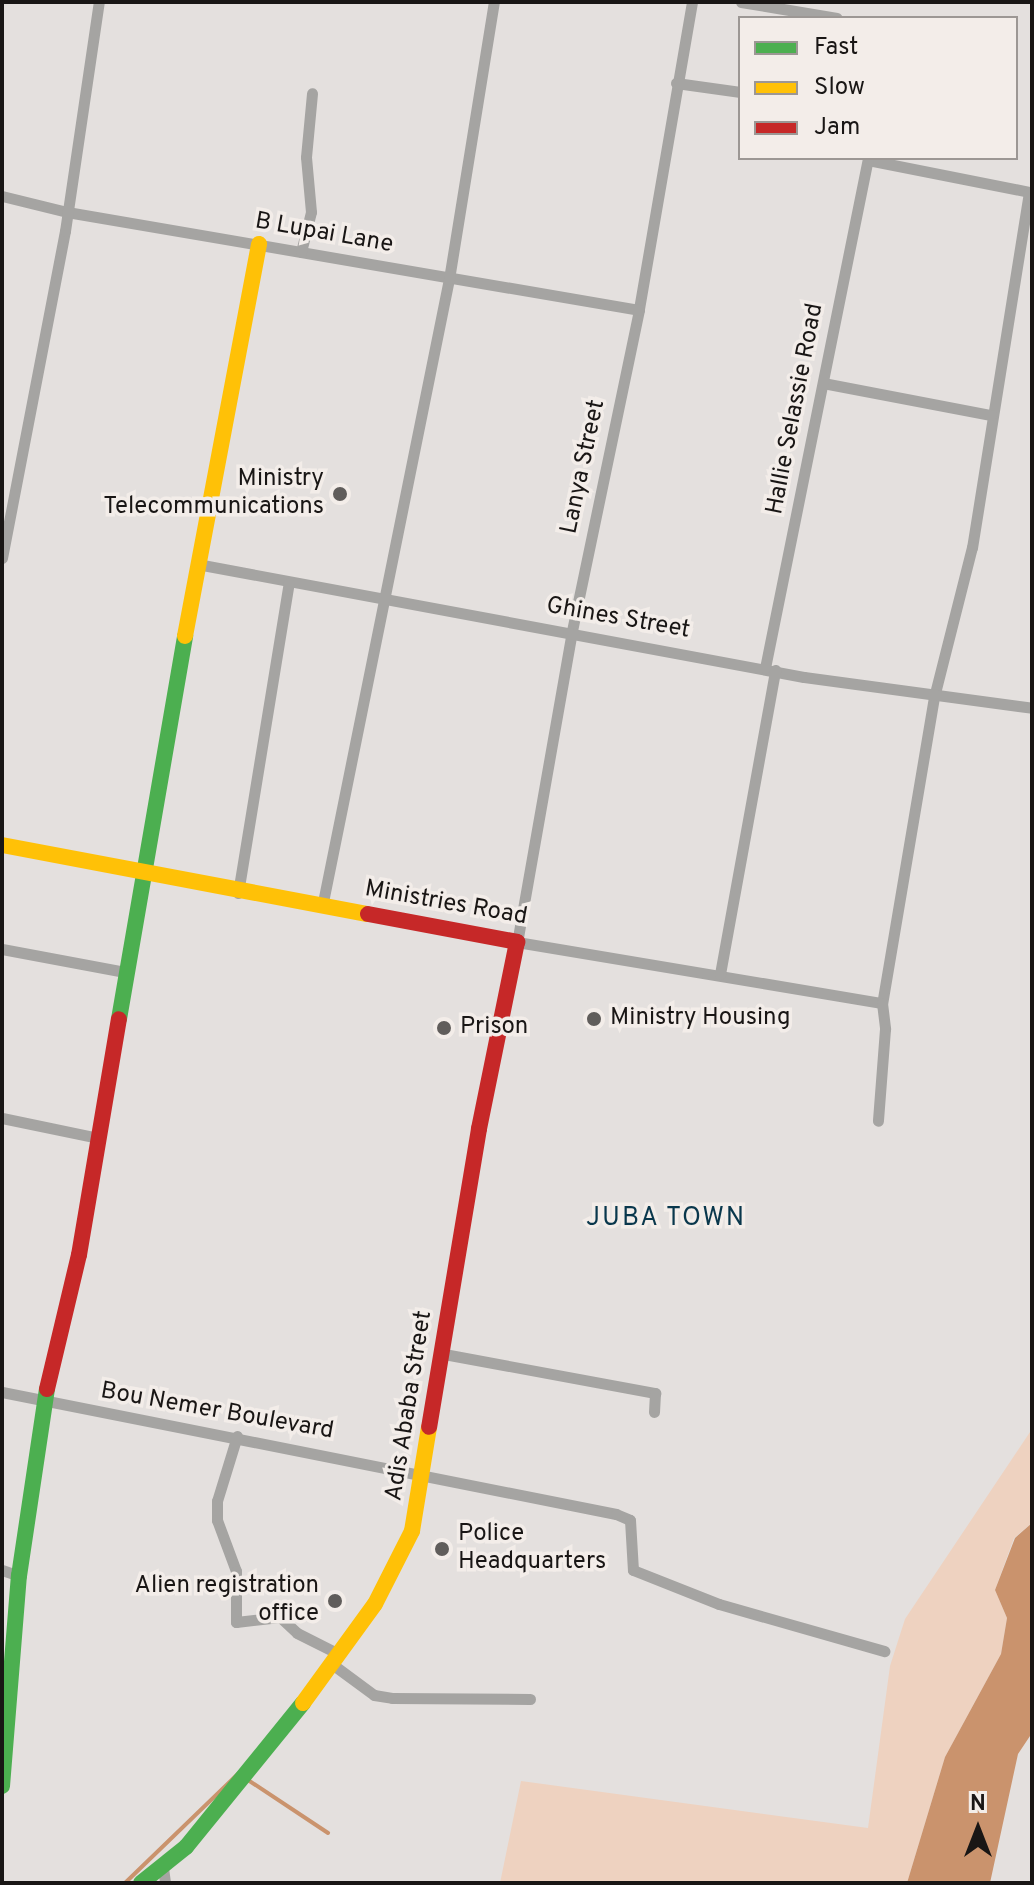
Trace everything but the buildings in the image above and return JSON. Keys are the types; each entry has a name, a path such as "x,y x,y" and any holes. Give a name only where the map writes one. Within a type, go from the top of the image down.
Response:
{"street":[{"path":"2,558 4,531 67,212 99,2"},
{"path":"322,907 449,279 494,2"},
{"name":"Lanya Street","path":"517,942 572,631 639,310 692,2"},
{"path":"741,2 825,16"},
{"path":"676,83 738,92"},
{"path":"301,252 311,212 306,157 312,93"},
{"name":"Hallie Selassie Road","path":"720,974 770,669 868,160"},
{"path":"873,160 1029,192 972,547 934,697 882,1003 885,1029 878,1121"},
{"name":"B Lupai Lane","path":"2,196 67,212 639,310"},
{"path":"2,1786 6,1648 44,1401 79,1255 197,564 259,244"},
{"path":"823,383 991,415"},
{"name":"Ghines Street","path":"197,564 383,602 572,631 770,669 934,697 1032,708"},
{"path":"238,893 289,583"},
{"name":"Ministries Road","path":"2,845 238,893 882,1003"},
{"name":"Adis Ababa Street","path":"141,1883 164,1875 239,1790 336,1659 395,1569 412,1531 425,1473 479,1129 517,942"},
{"path":"2,949 125,972"},
{"path":"2,1118 99,1138"},
{"path":"444,1354 655,1393 654,1412"},
{"name":"Bou Nemer Boulevard","path":"2,1392 425,1473 464,1486 625,1517 630,1520 633,1570 719,1604 884,1651"},
{"path":"237,1436 217,1501 217,1520 236,1571 236,1622 280,1617 297,1633 336,1659 374,1695 392,1698 530,1699"},
{"path":"2,1570 19,1576"}],"shaded area":[{"path":"1032,1429 1032,1523 1014,1538 995,1590 1007,1618 1001,1654 945,1757 907,1883 500,1883 521,1781 868,1828 890,1666 905,1619"},
{"path":"1032,1523 1032,1733 1018,1754 990,1883 907,1883 945,1757 1001,1654 1007,1618 995,1590 1015,1538"}],"waterway":[{"path":"125,1883 242,1770"},
{"path":"248,1780 328,1833"}],"traffic: fast":[{"path":"119,1019 185,636"},
{"path":"2,1786 19,1576 47,1389"},
{"path":"141,1883 186,1847 303,1703"}],"traffic: slow":[{"path":"185,636 259,244"},
{"path":"2,845 368,914"},
{"path":"303,1703 375,1604 412,1531 429,1427"}],"traffic: jam":[{"path":"368,914 517,942 479,1129 429,1427"},
{"path":"47,1389 79,1255 119,1019"}],"place":[{"name":"Ministry Telecommunications","path":"340,494"},
{"name":"Ministry Housing","path":"594,1019"},
{"name":"Prison","path":"444,1028"},
{"name":"Police Headquarters","path":"442,1549"},
{"name":"Alien registration office","path":"335,1601"}],"district":[{"name":"JUBA TOWN","path":"666,1219"}]}
